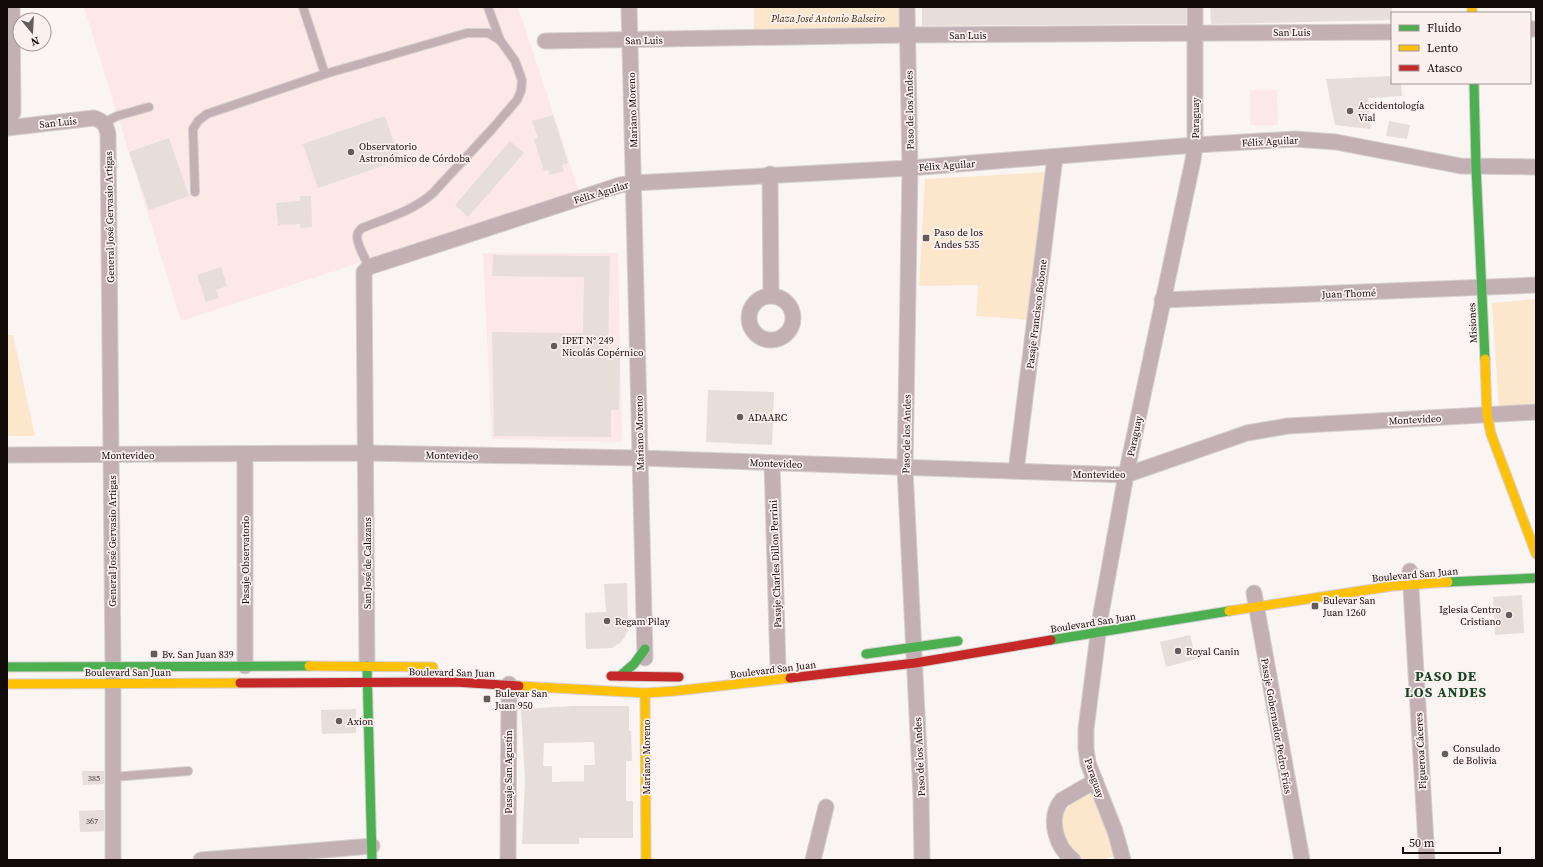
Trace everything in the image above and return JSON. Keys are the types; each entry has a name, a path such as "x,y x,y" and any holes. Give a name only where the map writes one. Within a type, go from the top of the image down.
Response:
{"main road":[{"name":"Misiones","path":"1474,84 1476,167 1487,415 1491,434 1536,554"},
{"name":"Boulevard San Juan","path":"7,684 456,682 645,693 675,691 915,663 1100,622 1255,596 1411,574 1444,582 1536,578"},
{"path":"853,656 968,639"},
{"path":"620,676 634,664 645,649"},
{"name":"Boulevard San Juan","path":"7,667 367,666 445,668"},
{"name":"San José de Calazans","path":"367,666 372,853"},
{"path":"605,675 645,677 688,676"},
{"name":"Mariano Moreno","path":"645,693 646,860"}],"street":[{"path":"7,124 13,112 12,7"},
{"name":"Mariano Moreno","path":"630,7 645,693"},
{"name":"Paso de los Andes","path":"907,7 910,168 905,469 921,796 922,860"},
{"name":"Paraguay","path":"1123,860 1114,831 1088,763 1086,729 1100,622 1126,475 1193,160 1195,145 1195,7"},
{"name":"San Luis","path":"544,41 907,35 1391,32"},
{"name":"San Luis","path":"7,128 94,118 105,124"},
{"name":"General José Gervasio Artigas","path":"105,124 108,134 113,666 113,860"},
{"name":"Félix Aguilar","path":"368,267 620,186 634,183 770,174 910,168 1195,145 1295,139 1316,140 1376,149 1461,166 1536,167"},
{"name":"Pasaje Francisco Bobone","path":"1016,471 1055,157"},
{"path":"770,174 771,296"},
{"name":"San José de Calazans","path":"367,666 364,272 368,267"},
{"name":"Juan Thomé","path":"1162,300 1536,285"},
{"name":"Montevideo","path":"7,455 245,455 366,453 639,458 772,462 905,469 1126,475 1247,433 1260,430 1288,426 1536,412"},
{"name":"Pasaje Observatorio","path":"245,455 245,666"},
{"name":"Pasaje Charles Dillon Perrini","path":"772,462 778,666"},
{"name":"Figueroa Cáceres","path":"1411,574 1427,860"},
{"name":"Pasaje Gobernador Pedro Frías","path":"1255,596 1302,860"},
{"name":"Pasaje San Agustín","path":"508,860 509,684"},
{"path":"1073,860 1061,846 1056,833 1054,817 1058,805 1062,800 1095,780"},
{"path":"813,860 826,807"},
{"path":"201,860 372,853"}],"lane":[{"path":"303,7 325,74"},
{"path":"368,267 357,237 358,232 362,228 412,208 424,201 493,128 517,100 521,91 522,80 515,61 500,40 488,7"},
{"path":"195,192 193,129 198,120 207,114 325,74 467,33 488,32 500,40"},
{"path":"105,124 117,116 149,107"},
{"path":"113,777 188,771"}],"shaded area":[{"path":"84,7 518,7 579,191 181,321"},
{"path":"1250,90 1277,90 1278,125 1250,125"},
{"name":"IPET N° 249 Nicolás Copérnico","path":"483,253 618,253 622,442 492,439"}],"green space":[{"name":"Plaza José Antonio Balseiro","path":"754,7 902,7 903,28 754,29"},
{"path":"1047,172 1030,320 976,316 978,285 919,286 925,179"},
{"path":"1536,299 1536,406 1499,408 1492,303"},
{"path":"7,335 13,335 35,436 7,436"},
{"path":"1093,792 1114,856 1093,861 1083,859 1072,848 1063,831 1062,815 1070,805"}],"building":[{"path":"922,7 1186,7 1186,24 922,26"},
{"path":"1210,7 1392,7 1391,20 1211,24"},
{"name":"Accidentología Vial","path":"1391,76 1391,84 1401,84 1402,96 1368,98 1371,129 1335,125 1326,79"},
{"path":"553,115 568,163 562,165 564,171 550,175 548,170 544,171 534,139 538,138 532,121"},
{"name":"Observatorio Astronómico de Córdoba","path":"385,116 400,160 318,188 303,144"},
{"path":"1389,121 1410,125 1407,139 1386,136"},
{"path":"169,138 189,196 149,210 129,152"},
{"path":"510,141 524,153 468,217 455,205"},
{"path":"300,196 311,196 312,227 300,228 300,224 278,225 276,203 300,201"},
{"name":"IPET N° 249 Nicolás Copérnico","path":"493,255 610,256 608,354 620,354 619,410 611,410 611,437 494,436 492,332 583,333 584,277 492,276"},
{"path":"221,267 227,286 216,290 219,298 206,302 197,275"},
{"name":"ADAARC","path":"708,390 774,392 772,445 706,442"},
{"name":"Regam Pilay","path":"627,583 628,629 625,637 620,643 612,648 586,649 585,613 606,612 604,584"},
{"name":"Iglesia Centro Cristiano","path":"1522,595 1524,633 1495,635 1493,597"},
{"name":"Royal Canin","path":"1190,635 1196,659 1166,667 1160,642"},
{"path":"575,706 629,706 629,731 631,731 632,761 626,761 626,801 633,801 633,838 579,838 579,844 522,844 525,781 521,709","holes":["594,742 595,765 584,765 584,781 552,782 552,766 543,766 544,743"]},
{"name":"Axion","path":"356,709 356,733 322,734 321,710"},
{"path":"82,771 104,771 104,784 83,785"},
{"path":"104,810 104,831 80,832 79,811"}],"traffic: fast":[{"path":"1474,84 1476,167 1485,359"},
{"path":"1448,582 1536,578"},
{"path":"1051,640 1229,611"},
{"path":"866,654 958,641"},
{"path":"620,676 634,664 645,649"},
{"path":"7,667 309,666"},
{"path":"367,666 372,860"}],"traffic: slow":[{"path":"1472,7 1472,12"},
{"path":"1485,359 1487,415 1491,434 1536,554"},
{"path":"1229,611 1393,586 1448,582"},
{"path":"309,666 433,667"},
{"path":"519,686 645,693 790,678"},
{"path":"7,684 240,683"},
{"path":"645,693 646,860"}],"traffic: jam":[{"path":"790,678 915,663 1051,640"},
{"path":"611,676 679,677"},
{"path":"240,683 455,682 519,686"}],"place":[{"name":"Accidentología Vial","path":"1350,111"},
{"name":"Observatorio Astronómico de Córdoba","path":"351,152"},
{"name":"Paso de los Andes 535","path":"926,238"},
{"name":"IPET N° 249 Nicolás Copérnico","path":"554,346"},
{"name":"ADAARC","path":"740,417"},
{"name":"Bulevar San Juan 1260","path":"1315,606"},
{"name":"Iglesia Centro Cristiano","path":"1509,615"},
{"name":"Regam Pilay","path":"607,621"},
{"name":"Royal Canin","path":"1178,651"},
{"name":"Bv. San Juan 839","path":"154,654"},
{"name":"Bulevar San Juan 950","path":"487,699"},
{"name":"Axion","path":"339,721"},
{"name":"Consulado de Bolivia","path":"1445,754"}],"district":[{"name":"PASO DE LOS ANDES","path":"1446,684"}]}
